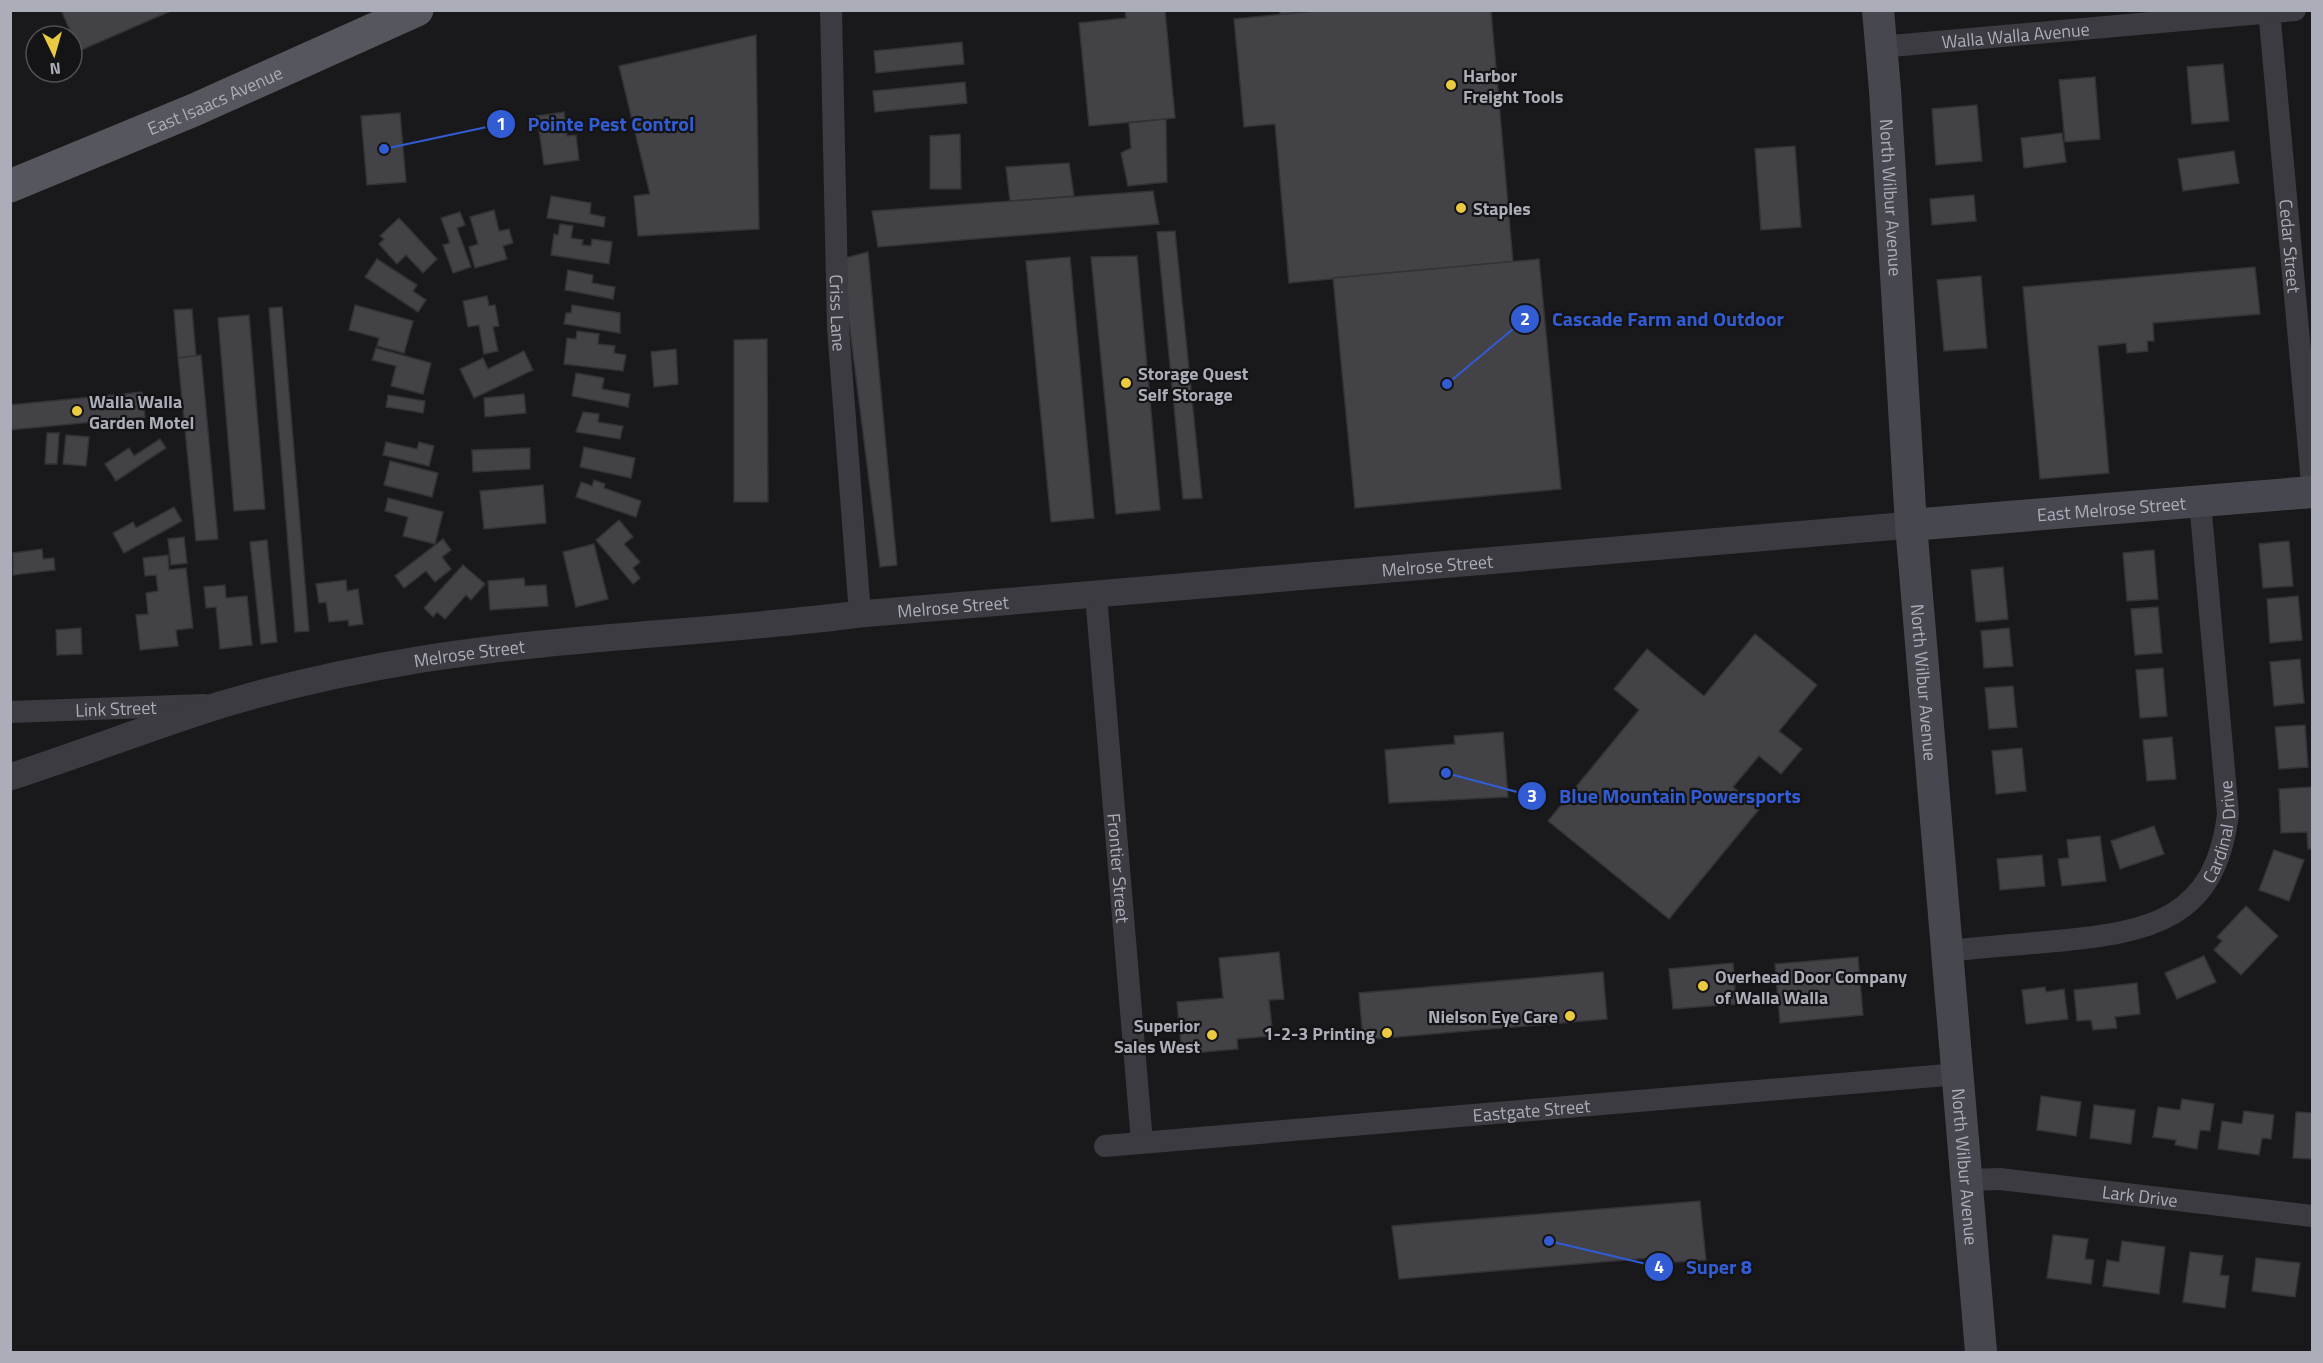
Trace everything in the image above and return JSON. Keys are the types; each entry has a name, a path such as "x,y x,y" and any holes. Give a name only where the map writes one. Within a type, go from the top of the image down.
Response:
{"main road":[{"name":"East Isaacs Avenue","path":"10,186 194,110 417,10"},
{"name":"North Wilbur Avenue","path":"1878,10 1911,525 1981,1353"},
{"name":"East Melrose Street","path":"1911,525 2313,492"}],"street":[{"name":"Criss Lane","path":"831,10 837,316 860,614"},
{"name":"Walla Walla Avenue","path":"1880,47 2295,10"},
{"name":"Cedar Street","path":"2269,12 2313,483"},
{"name":"Cardinal Drive","path":"1947,951 2106,936 2139,929 2165,919 2188,904 2206,883 2218,862 2225,838 2228,814 2200,502"},
{"name":"Melrose Street","path":"10,777 223,704 338,675 454,655 796,623 860,614 1911,525"},
{"name":"Frontier Street","path":"1096,595 1143,1142"},
{"name":"Link Street","path":"10,712 223,704"},
{"name":"Eastgate Street","path":"1105,1146 1958,1074"},
{"name":"Lark Drive","path":"1967,1180 2000,1179 2313,1216"}],"building":[{"path":"61,10 173,10 84,49 84,24 67,24"},
{"path":"1125,10 1165,10 1175,118 1089,126 1079,23 1126,18"},
{"path":"1280,10 1325,10 1280,15"},
{"path":"1325,10 1491,10 1513,262 1289,283 1275,124 1244,127 1234,19"},
{"path":"756,35 759,229 638,236 634,196 650,194 619,66"},
{"path":"962,42 964,64 876,73 874,51"},
{"path":"2223,64 2229,121 2192,124 2187,67"},
{"path":"2095,77 2100,139 2065,142 2059,80"},
{"path":"965,82 967,103 875,112 873,91"},
{"path":"1977,105 1982,161 1936,165 1932,109"},
{"path":"564,112 567,136 576,135 579,160 544,165 537,116"},
{"path":"400,113 406,182 367,185 361,116"},
{"path":"1166,119 1167,182 1128,186 1121,153 1131,148 1129,123"},
{"path":"2062,133 2066,162 2024,168 2021,138"},
{"path":"960,134 961,189 930,189 930,136"},
{"path":"1795,146 1801,227 1761,230 1755,149"},
{"path":"2234,151 2239,183 2183,191 2178,159"},
{"path":"1069,163 1074,196 1010,201 1006,167"},
{"path":"1153,191 1159,224 878,247 872,211"},
{"path":"1974,195 1976,221 1932,225 1930,199"},
{"path":"551,196 591,203 590,214 605,217 604,227 547,218"},
{"path":"494,210 499,231 509,229 513,243 503,246 507,259 475,268 469,247 478,244 470,217"},
{"path":"460,212 465,225 457,228 471,267 453,273 443,245 450,243 441,218"},
{"path":"399,218 437,259 423,273 406,255 397,264 379,244 384,239 380,236"},
{"path":"560,224 573,226 571,238 583,240 582,245 591,246 592,239 612,242 609,264 551,255 554,234 558,235"},
{"name":"Storage Quest Self Storage","path":"1175,231 1202,498 1183,499 1157,232"},
{"path":"868,252 897,565 880,567 841,259"},
{"name":"Storage Quest Self Storage","path":"1137,256 1160,510 1116,514 1091,257"},
{"path":"1070,257 1094,518 1051,522 1026,261"},
{"path":"377,259 417,285 413,291 426,300 418,312 365,277"},
{"path":"1539,259 1561,489 1355,508 1333,278"},
{"path":"2255,267 2260,314 2153,323 2154,341 2147,341 2148,351 2127,353 2126,343 2098,346 2109,473 2040,479 2023,287"},
{"path":"568,270 593,275 592,283 615,287 613,299 565,290"},
{"path":"1981,276 1987,348 1944,351 1937,280"},
{"path":"487,296 489,306 495,305 499,326 493,327 498,351 484,354 479,325 468,327 463,301"},
{"path":"355,305 413,321 404,353 377,346 379,338 349,330"},
{"path":"572,305 620,313 620,333 564,324 566,313 571,313"},
{"path":"282,307 309,631 295,632 269,308"},
{"path":"192,309 196,356 178,358 174,310"},
{"path":"249,315 265,509 234,511 218,318"},
{"path":"577,331 599,334 598,344 615,346 614,353 626,355 623,371 564,364 567,338 576,339"},
{"path":"767,339 768,502 734,502 734,340"},
{"path":"376,348 431,363 423,394 391,386 396,366 372,360"},
{"path":"676,349 678,384 654,387 651,352"},
{"path":"524,351 533,370 474,398 460,369 483,358 488,369"},
{"path":"201,355 218,539 196,541 178,358"},
{"path":"576,373 604,378 602,389 630,394 628,407 572,396"},
{"name":"Walla Walla Garden Motel","path":"142,392 145,417 10,430 10,405"},
{"path":"524,394 526,413 485,417 484,398"},
{"path":"388,395 425,401 423,413 386,407"},
{"path":"583,412 599,414 598,422 623,426 620,439 576,432"},
{"path":"47,433 59,433 57,464 45,464"},
{"path":"66,435 89,437 86,466 63,464"},
{"path":"160,439 166,448 116,481 105,464 129,448 134,456"},
{"path":"386,442 417,449 419,442 434,446 429,466 383,455"},
{"path":"584,447 635,458 631,478 580,467"},
{"path":"530,448 530,469 473,472 472,450"},
{"path":"390,461 438,473 432,497 384,485"},
{"path":"594,480 605,484 604,488 641,501 636,517 576,497 581,482 592,486"},
{"path":"543,485 546,523 484,529 480,491"},
{"path":"388,498 443,512 435,544 403,536 408,517 385,511"},
{"path":"174,507 182,521 124,553 113,533 133,522 136,528"},
{"path":"619,520 633,537 624,544 640,562 633,568 640,578 633,584 596,540"},
{"path":"184,537 187,563 171,565 168,539"},
{"path":"443,539 451,550 442,557 451,569 435,582 426,571 404,588 395,576"},
{"path":"267,540 277,642 261,644 250,542"},
{"path":"2289,541 2293,586 2263,588 2259,544"},
{"path":"594,544 608,599 576,607 563,552"},
{"path":"42,549 43,559 54,558 55,570 13,575 13,553"},
{"path":"2154,550 2158,599 2127,601 2123,553"},
{"path":"168,555 169,570 186,568 193,628 176,630 178,646 140,650 136,615 148,614 146,593 158,591 156,575 145,576 143,558"},
{"path":"463,565 485,584 471,600 466,595 445,619 437,612 433,617 424,608"},
{"path":"2003,567 2008,619 1976,622 1971,570"},
{"path":"524,578 525,586 546,585 548,606 490,610 488,581"},
{"path":"346,580 347,591 358,589 363,624 349,626 348,620 329,622 326,602 319,603 316,584"},
{"path":"225,585 226,598 247,596 252,645 220,649 216,607 206,608 204,587"},
{"path":"2298,596 2302,640 2270,643 2267,599"},
{"path":"2158,607 2162,653 2135,655 2131,609"},
{"path":"81,628 82,654 57,655 56,630"},
{"path":"2009,628 2013,666 1984,668 1981,631"},
{"path":"1755,634 1817,685 1779,731 1802,749 1781,774 1759,756 1733,787 1760,808 1669,919 1548,821 1639,710 1614,689 1647,649 1704,696"},
{"path":"2300,659 2304,703 2274,706 2270,662"},
{"path":"2163,668 2167,716 2140,718 2136,670"},
{"path":"2013,686 2017,727 1989,729 1985,688"},
{"path":"2305,725 2308,767 2279,769 2275,727"},
{"path":"1503,732 1508,797 1389,803 1385,750 1455,744 1454,736"},
{"path":"2172,737 2176,779 2147,781 2143,740"},
{"path":"2022,748 2026,791 1996,794 1992,751"},
{"path":"2312,787 2312,849 2308,849 2307,832 2281,833 2279,789"},
{"path":"2154,826 2164,854 2120,869 2111,841"},
{"path":"2100,836 2106,881 2062,886 2058,859 2069,858 2067,840"},
{"path":"2274,850 2304,860 2289,901 2259,890"},
{"path":"2042,855 2045,886 2000,890 1997,859"},
{"path":"2246,906 2278,936 2241,975 2214,950 2222,941 2217,937"},
{"path":"1279,952 1284,999 1269,1000 1273,1036 1237,1039 1238,1049 1182,1054 1177,1002 1223,998 1219,958"},
{"path":"2204,956 2216,982 2177,999 2165,973"},
{"path":"1858,957 1863,1015 1780,1023 1775,964"},
{"name":"Overhead Door Company of Walla Walla","path":"1733,963 1736,1004 1673,1009 1669,969"},
{"path":"1603,972 1607,1019 1363,1040 1359,993"},
{"path":"2137,983 2140,1014 2115,1017 2117,1028 2093,1030 2091,1020 2077,1021 2074,990"},
{"path":"2045,987 2046,992 2064,989 2068,1019 2026,1024 2022,990"},
{"path":"2041,1096 2081,1102 2076,1136 2037,1130"},
{"path":"2182,1099 2214,1104 2210,1131 2200,1130 2197,1149 2175,1145 2176,1140 2153,1137 2158,1107 2180,1110"},
{"path":"2094,1105 2135,1110 2131,1144 2090,1138"},
{"path":"2244,1111 2274,1115 2271,1139 2262,1138 2259,1155 2218,1149 2222,1121 2242,1124"},
{"path":"2296,1112 2312,1113 2312,1159 2293,1158"},
{"path":"1700,1201 1706,1260 1663,1263 1662,1257 1399,1279 1392,1226"},
{"path":"2053,1235 2088,1239 2085,1259 2094,1260 2091,1284 2047,1278"},
{"path":"2122,1241 2165,1247 2159,1294 2103,1286 2107,1260 2119,1262"},
{"path":"2190,1252 2223,1256 2220,1275 2229,1276 2225,1308 2183,1302"},
{"path":"2256,1258 2300,1263 2295,1297 2252,1291"}],"place":[{"name":"Harbor Freight Tools","path":"1451,85"},
{"name":"Pointe Pest Control","path":"384,149"},
{"name":"Staples","path":"1461,208"},
{"name":"Storage Quest Self Storage","path":"1126,383"},
{"name":"Cascade Farm and Outdoor","path":"1447,384"},
{"name":"Walla Walla Garden Motel","path":"77,411"},
{"name":"Blue Mountain Powersports","path":"1446,773"},
{"name":"Overhead Door Company of Walla Walla","path":"1703,986"},
{"name":"Nielson Eye Care","path":"1570,1016"},
{"name":"1-2-3 Printing","path":"1387,1033"},
{"name":"Superior Sales West","path":"1212,1035"},
{"name":"Super 8","path":"1549,1241"}]}
